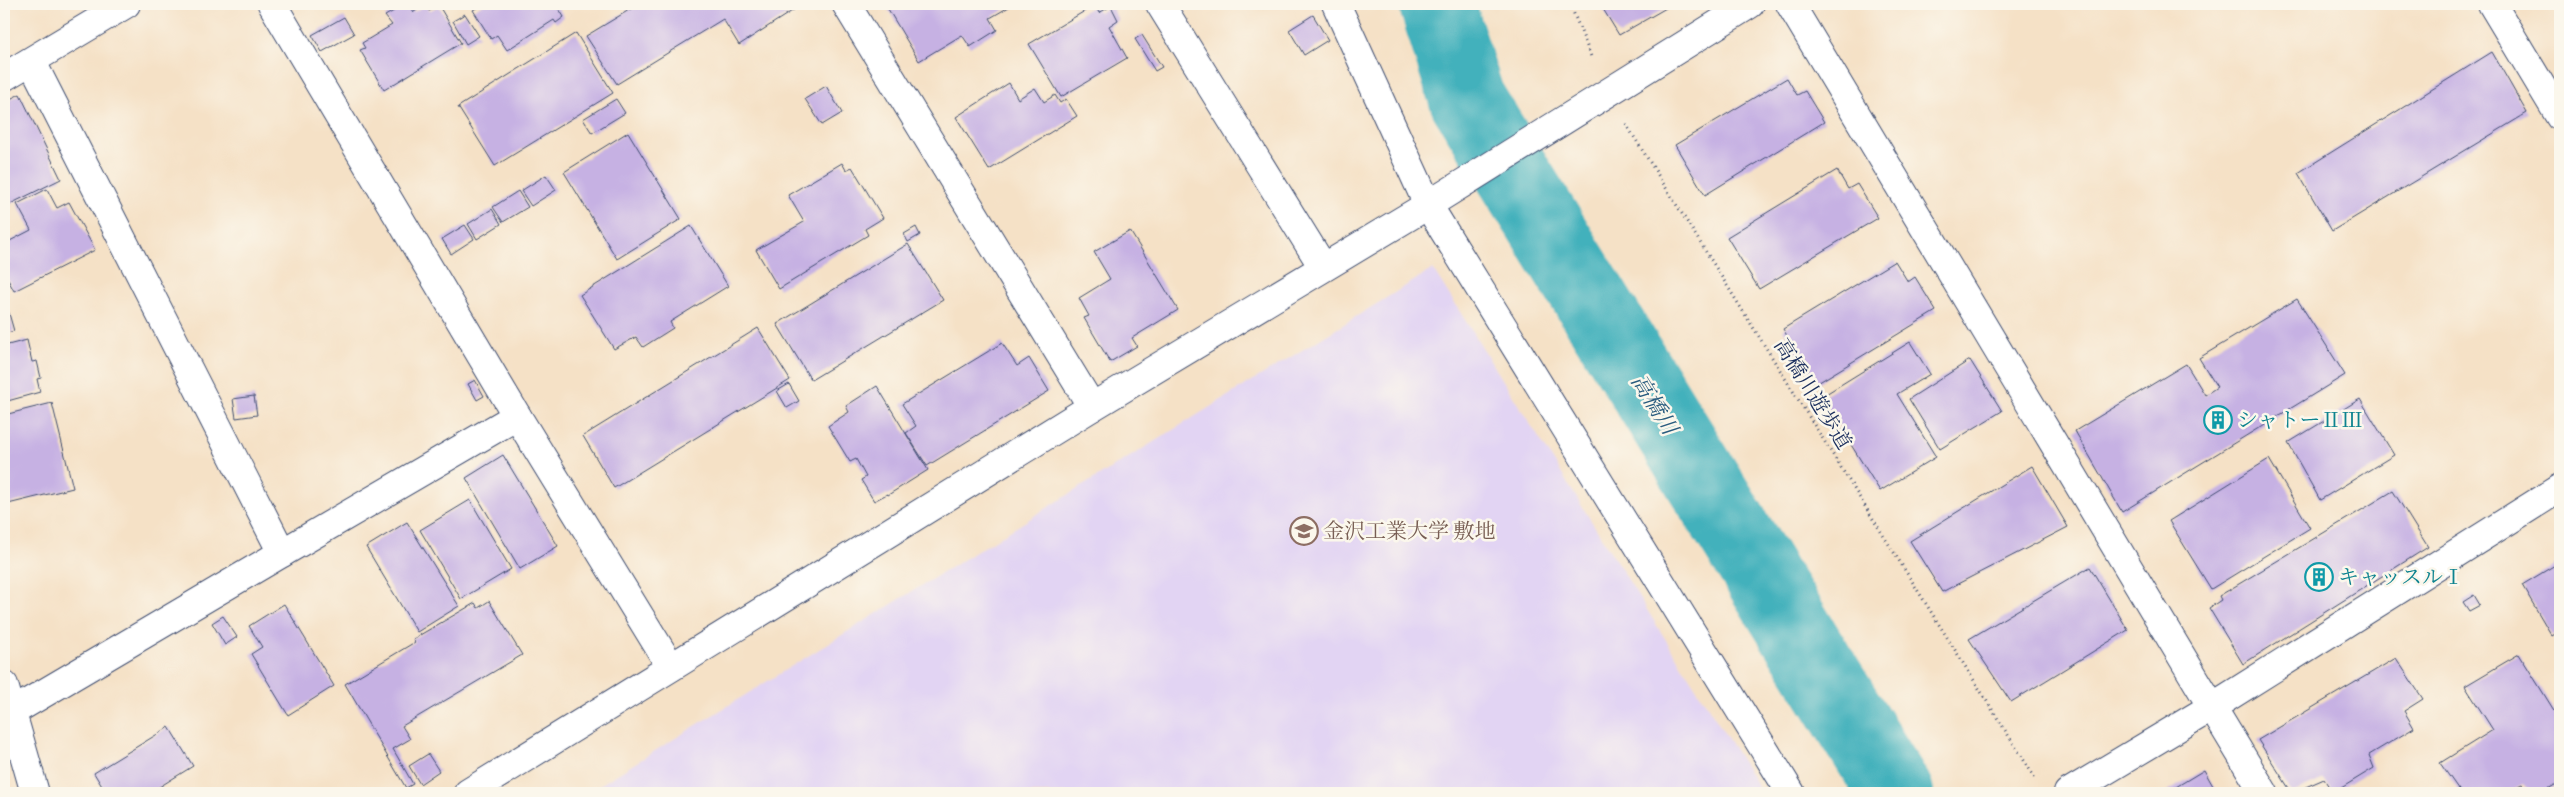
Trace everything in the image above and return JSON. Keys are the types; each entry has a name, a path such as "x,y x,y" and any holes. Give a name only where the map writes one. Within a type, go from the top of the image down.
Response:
{"street":[{"path":"4,77 32,62 126,4"},
{"path":"272,4 517,416 671,667"},
{"path":"846,4 1092,407"},
{"path":"1160,4 1323,267"},
{"path":"1336,4 1437,199 1791,793"},
{"path":"468,793 1092,407 1437,199 1750,4"},
{"path":"1790,4 2264,793"},
{"path":"2492,4 2560,117"},
{"path":"32,62 282,553"},
{"path":"12,712 517,416"},
{"path":"2068,793 2212,707 2560,488"},
{"path":"4,685 35,793"}],"path":[{"name":"高橋川遊歩道","path":"1570,4 1597,99 2040,785"}],"shaded area":[{"name":"金沢工業大学 敷地","path":"1433,269 1762,793 587,793"}],"building":[{"path":"409,4 414,12 425,5 429,11 439,6 461,43 384,90 360,50 365,48 362,43 392,25 385,16"},
{"path":"483,4 552,4 554,6 556,4 564,17 556,23 554,20 507,50 497,35 491,39 473,10"},
{"path":"639,4 803,4 739,45 723,19 617,84 586,36"},
{"path":"885,4 1014,4 990,18 997,30 970,47 962,35 919,61"},
{"path":"1600,4 1673,4 1619,35"},
{"path":"1095,5 1099,13 1111,6 1118,20 1109,26 1127,58 1061,97 1029,44"},
{"path":"465,14 479,36 466,44 453,21"},
{"path":"1313,15 1328,40 1304,55 1289,30"},
{"path":"344,17 354,34 322,52 312,35"},
{"path":"576,33 613,93 495,166 458,107"},
{"path":"1142,35 1162,67 1155,71 1135,39"},
{"path":"2492,52 2527,113 2332,231 2298,173"},
{"path":"1787,78 1797,95 1805,91 1824,122 1705,195 1675,145"},
{"path":"1009,83 1018,99 1035,88 1044,102 1055,95 1060,103 1066,99 1077,116 989,170 956,117"},
{"path":"826,86 842,113 822,125 805,99"},
{"path":"20,94 61,179 4,207 4,102"},
{"path":"616,99 625,113 592,133 583,119"},
{"path":"628,132 681,219 617,259 564,172"},
{"path":"842,163 846,170 852,167 883,218 865,229 868,235 779,289 756,250 804,222 788,195"},
{"path":"1837,170 1848,189 1857,184 1878,218 1759,289 1727,237"},
{"path":"546,175 556,190 531,206 521,191"},
{"path":"47,189 57,208 69,202 95,250 14,291 4,272 4,244 31,230 17,204"},
{"path":"518,191 528,207 503,222 493,207"},
{"path":"492,209 501,224 477,239 468,224"},
{"path":"465,225 474,239 451,254 442,239"},
{"path":"691,226 728,286 670,322 673,328 643,347 636,337 614,349 580,295"},
{"path":"916,227 920,235 908,242 904,234"},
{"path":"1130,231 1178,310 1132,338 1137,346 1110,362 1084,318 1089,316 1079,298 1110,279 1094,252"},
{"path":"908,244 943,300 811,380 777,324"},
{"path":"1895,261 1908,282 1915,277 1936,311 1816,384 1783,329"},
{"path":"4,296 14,331 4,334"},
{"name":"シャトーⅡⅢ","path":"2297,299 2345,375 2122,512 2075,431 2186,364 2205,395 2217,387 2199,358"},
{"path":"758,328 790,380 614,488 583,436"},
{"path":"27,340 32,362 37,361 41,378 37,379 40,392 4,402 4,346"},
{"path":"1910,342 1930,374 1897,394 1936,457 1880,491 1821,397"},
{"path":"1002,343 1017,366 1029,358 1049,391 927,466 906,433 916,426 902,404"},
{"path":"1970,360 2002,411 1940,449 1909,399"},
{"path":"475,380 484,396 477,400 468,384"},
{"path":"789,384 799,401 787,408 777,391"},
{"path":"877,386 928,470 888,495 874,501 861,480 866,477 856,459 850,462 828,426 849,412 846,406"},
{"path":"254,396 257,415 236,418 233,399"},
{"path":"2360,399 2394,455 2320,500 2288,443"},
{"path":"52,403 73,488 4,505 4,415"},
{"path":"503,455 558,546 520,569 466,478"},
{"path":"2269,459 2310,528 2211,589 2169,521"},
{"path":"2032,466 2068,527 1942,592 1910,541"},
{"name":"キャッスルⅠ","path":"2393,491 2428,547 2243,664 2209,608 2221,600 2219,596"},
{"path":"470,500 511,569 461,599 420,530"},
{"path":"407,522 459,606 417,632 366,547"},
{"path":"2560,562 2560,631 2552,636 2522,585"},
{"path":"2090,567 2128,630 2011,702 1969,639"},
{"path":"2474,595 2480,605 2469,611 2463,602"},
{"path":"489,601 522,655 402,726 410,739 393,749 413,784 406,788 345,684 415,642 413,639 475,603 478,608"},
{"path":"284,604 334,686 288,715 251,654 262,647 249,626"},
{"path":"223,616 237,637 225,645 212,623"},
{"path":"2519,654 2560,720 2560,782 2541,793 2531,793 2523,784 2505,793 2461,793 2440,763 2493,730 2465,686"},
{"path":"2396,658 2423,699 2404,711 2414,728 2369,755 2374,768 2333,793 2324,779 2292,793 2258,740"},
{"path":"169,727 193,766 156,789 158,793 106,793 94,773"},
{"path":"428,754 439,771 420,784 409,766"},
{"path":"2204,770 2217,793 2166,793"}],"waterway":[{"name":"高橋川","path":"1437,4 1467,99 1896,793"}],"place":[{"name":"シャトーⅡⅢ","path":"2218,420"},
{"name":"金沢工業大学 敷地","path":"1304,531"},
{"name":"キャッスルⅠ","path":"2319,577"}]}
